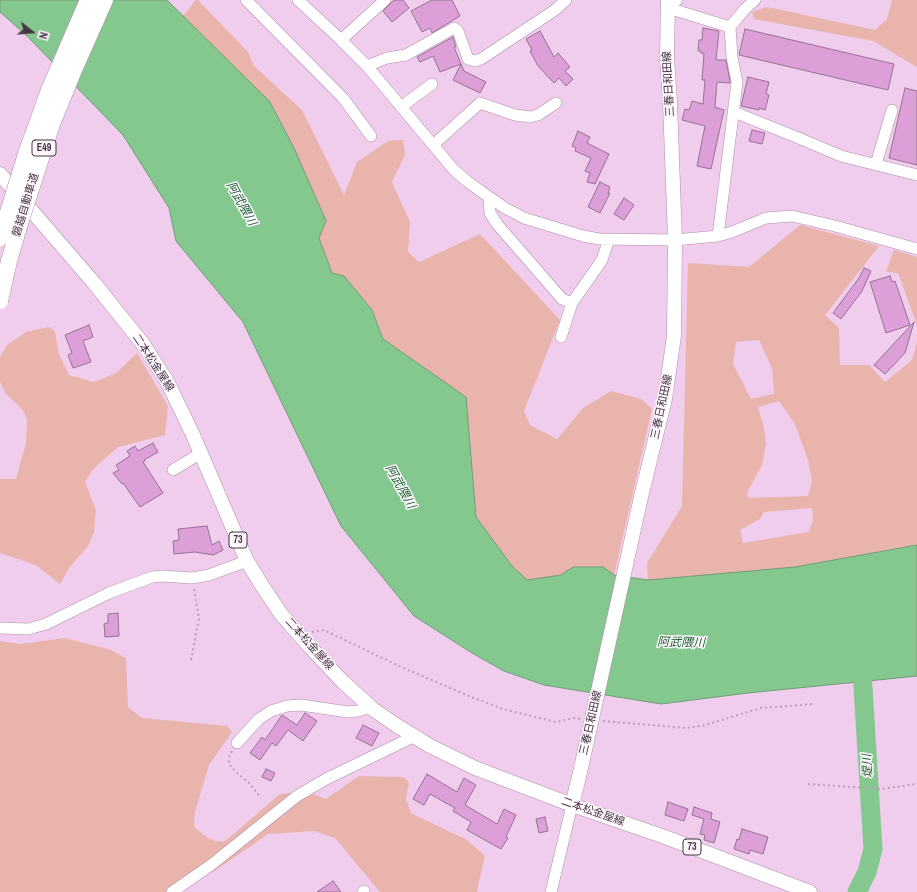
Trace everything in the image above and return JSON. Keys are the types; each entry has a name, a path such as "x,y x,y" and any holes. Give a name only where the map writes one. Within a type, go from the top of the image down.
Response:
{"highway":[{"name":"磐越自動車道","path":"0,238 46,97 88,0"},
{"name":"磐越自動車道","path":"0,301 9,261 21,220 52,124 105,0"}],"main road":[{"name":"三春日和田線","path":"572,805 669,377 674,336 675,240 668,57 671,3"},
{"name":"二本松金屋線","path":"1,180 68,251 143,344 167,381 201,453 247,560 261,584 277,608 311,648 343,682 371,707 396,726 430,746 475,768 572,805 665,837 810,892"}],"street":[{"path":"246,0 343,98 371,136"},
{"path":"298,0 367,66 454,170 504,208 524,218 583,236 609,239 675,240 718,236 766,218 792,216 835,226 917,249"},
{"path":"341,40 385,0"},
{"path":"367,66 387,58 406,55 454,28 458,31 468,59 475,61 481,59 556,10 566,0"},
{"path":"718,236 737,82 732,57 730,27 745,9 755,0"},
{"path":"671,3 730,27"},
{"path":"401,107 432,84"},
{"path":"433,145 480,103 514,115 530,117 538,115 556,103"},
{"path":"876,164 892,110"},
{"path":"734,112 801,138 841,156 917,174"},
{"path":"488,197 490,213 497,224 562,300 572,304"},
{"path":"561,337 572,304 602,260 609,239"},
{"path":"173,470 201,453"},
{"path":"0,628 28,629 46,624 108,593 152,577 162,576 192,578 209,576 247,560"},
{"path":"237,743 259,719 271,711 287,706 301,705 348,712 371,707"},
{"path":"172,892 211,866 297,796 332,775 414,736"},
{"path":"551,892 572,805"}],"path":[{"path":"191,660 199,618 192,578"},
{"path":"299,633 324,630 399,666 503,709 556,722 574,718 582,719"},
{"path":"597,720 687,728 704,726 761,708 815,704"},
{"path":"237,743 228,758 229,764 250,784 261,798"},
{"path":"808,784 881,788 917,784"}],"shaded area":[{"path":"196,0 198,0 248,52 254,66 302,110 344,195 357,162 388,141 403,140 405,155 392,182 410,222 408,252 419,262 480,234 560,320 524,411 530,425 557,439 583,408 611,391 641,399 652,409 614,575 603,567 573,567 561,575 527,580 512,566 476,517 466,397 383,339 372,310 344,276 332,273 319,238 294,148 270,102 183,16"},
{"path":"892,0 917,0 917,67 873,41 754,19 752,12 767,7 875,30 887,19"},
{"path":"800,225 879,246 825,315 839,328 840,365 869,365 885,382 912,360 917,342 917,545 795,567 648,580 647,563 682,506 688,263 749,267","holes":["759,340 772,368 774,394 751,399 733,364 736,342","779,401 795,424 808,460 812,481 808,496 748,498 747,493 762,465 766,444 764,428 758,407","812,508 813,520 809,532 743,543 740,530 760,519 764,512"]},
{"path":"894,250 917,257 917,325 898,273 886,272"},
{"path":"49,327 55,332 59,354 69,375 94,382 116,373 137,353 168,406 165,435 118,447 93,469 85,482 96,510 94,532 88,546 69,568 60,584 36,565 0,553 0,479 16,479 26,443 27,419 23,410 6,394 0,382 0,357 7,345 26,332"},
{"path":"65,638 111,650 126,658 128,707 142,718 227,726 232,732 209,765 195,812 195,828 208,838 223,842 280,794 306,791 326,799 359,776 404,777 409,783 406,799 411,813 467,840 485,856 477,890 478,892 380,892 335,838 314,831 268,834 216,870 172,892 0,892 0,641 20,644"}],"water":[{"name":"阿武隈川","path":"0,0 167,0 270,102 294,148 326,221 319,238 332,273 344,276 372,310 383,339 466,397 476,517 512,566 527,580 561,575 573,567 603,567 614,575 648,580 795,567 917,545 917,676 748,693 661,704 544,685 504,671 472,653 414,616 341,526 243,322 176,241 169,208 123,135 27,36 0,12"}],"building":[{"path":"394,0 403,0 409,8 392,22 383,11"},
{"path":"432,0 452,0 460,16 432,33 430,28 422,32 411,11"},
{"path":"703,28 719,31 716,60 726,60 730,81 730,83 717,82 715,107 724,110 711,169 697,166 705,126 682,120 685,109 689,110 692,101 703,104 705,80 702,80 704,54 701,53 701,51 698,51 699,40 702,40"},
{"path":"745,29 894,64 888,90 739,55"},
{"path":"540,31 554,57 558,53 570,67 565,71 573,79 566,86 559,78 554,83 538,66 530,51 532,50 526,39"},
{"path":"453,37 456,47 454,47 464,71 486,82 480,93 453,80 461,64 440,72 433,56 420,62 417,57"},
{"path":"748,77 769,82 766,94 769,95 765,110 741,106"},
{"path":"905,88 917,91 917,165 889,158"},
{"path":"752,130 765,133 762,144 749,141"},
{"path":"578,131 590,137 587,143 609,154 595,184 587,182 590,173 585,171 591,158 575,151 576,148 572,146"},
{"path":"600,182 610,187 608,193 610,193 600,213 588,207"},
{"path":"624,198 634,205 624,220 614,214"},
{"path":"864,268 871,271 862,291 841,319 833,313 859,278"},
{"path":"890,276 892,282 895,281 910,325 886,333 870,282"},
{"path":"914,322 905,353 885,374 874,365"},
{"path":"89,325 93,337 83,341 91,362 73,368 68,355 72,353 65,335"},
{"path":"153,443 158,452 143,462 163,493 140,507 123,483 122,484 113,473 119,470 116,465 130,456 127,451 135,446 138,451"},
{"path":"207,526 212,545 219,541 223,550 213,555 195,552 174,554 173,541 179,540 178,529"},
{"path":"118,613 119,636 105,637 104,624 108,623 108,614"},
{"path":"305,713 317,721 303,741 288,730 276,746 272,743 260,760 250,753 262,737 265,740 282,715 297,725"},
{"path":"363,725 379,733 372,746 356,738"},
{"path":"266,769 275,773 271,781 262,777"},
{"path":"427,774 457,792 464,778 476,785 465,805 497,824 504,809 516,815 506,837 508,838 501,849 467,830 471,822 453,811 455,808 430,794 424,805 413,799"},
{"path":"668,802 688,809 684,821 665,815"},
{"path":"694,807 712,813 711,819 720,822 714,843 704,840 705,835 700,834 704,819 692,815"},
{"path":"545,817 548,831 539,833 536,819"},
{"path":"742,829 768,837 763,854 750,850 749,854 734,849 737,839 739,840"},
{"path":"333,881 341,892 317,892"}],"waterway":[{"name":"堤川","path":"857,892 867,872 873,849 861,655"}]}
